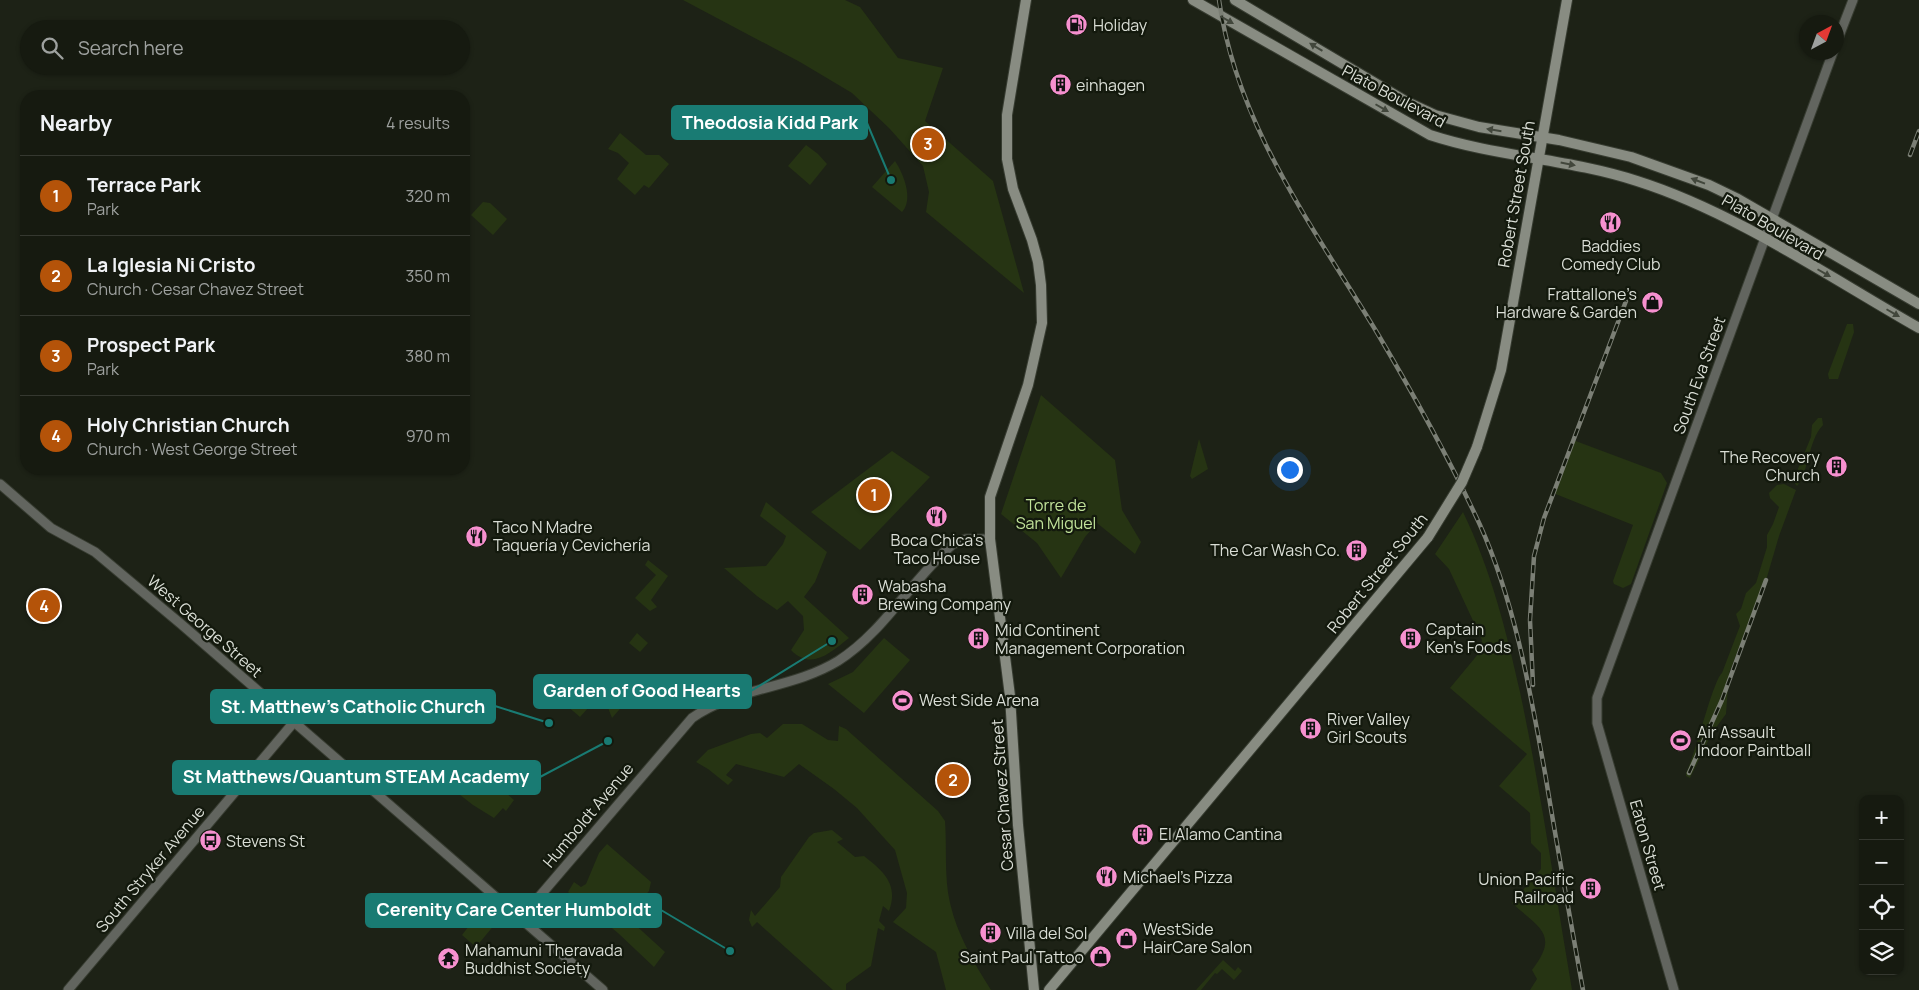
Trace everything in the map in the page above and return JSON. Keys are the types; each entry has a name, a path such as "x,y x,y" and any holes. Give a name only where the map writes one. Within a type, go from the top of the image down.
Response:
{"main road":[{"name":"Cesar Chavez Street","path":"1026,0 1007,115 1006,151 1013,188 1038,262 1042,285 1042,323 1028,385 990,497 990,539 1010,696 1018,825 1034,990"},
{"name":"Plato Boulevard","path":"1193,0 1430,135 1458,143 1626,177 1681,196 1725,216 1919,328"},
{"name":"Plato Boulevard","path":"1235,0 1420,109 1479,128 1542,138 1624,155 1682,174 1731,196 1919,304"},
{"name":"Robert Street South","path":"1049,990 1428,538 1458,488 1477,447 1501,370 1567,0"}],"street":[{"path":"1844,23 1853,0"},
{"name":"South Eva Street","path":"1595,708 1699,417 1831,60"},
{"name":"West George Street","path":"0,484 51,528 95,552 603,990"},
{"name":"Humboldt Avenue","path":"521,918 678,732 692,718 717,703 801,678 836,662 866,638 953,544 966,539 990,539"},
{"name":"Eaton Street","path":"1595,708 1597,724 1674,990"},
{"name":"South Stryker Avenue","path":"68,990 294,722"}],"green space":[{"path":"683,0 845,0 860,7 898,58 943,68 925,121 993,181 1024,293 926,212 929,192 923,166 889,128 852,93 800,62"},
{"path":"620,133 646,155 659,155 669,164 649,188 644,185 635,195 617,179 629,163 618,153 608,149"},
{"path":"806,145 827,164 810,185 788,166"},
{"path":"895,161 904,179 907,193 907,200 902,212 872,187"},
{"path":"483,202 490,203 507,219 493,235 471,215"},
{"path":"1847,324 1853,324 1854,332 1838,379 1829,379 1828,374"},
{"name":"Torre de San Miguel","path":"1041,395 1115,460 1122,510 1141,542 1135,554 1097,523 1085,537 1061,578 1037,543 1001,514"},
{"path":"1818,418 1822,418 1823,425 1814,439 1804,474 1797,486 1793,481 1811,437 1812,425"},
{"path":"1199,439 1208,469 1192,479 1190,476"},
{"path":"1573,440 1661,473 1667,483 1631,584 1623,588 1614,584 1613,581 1633,525 1553,493"},
{"path":"892,451 930,477 860,550 811,512"},
{"path":"1784,484 1796,490 1779,536 1767,577 1729,673 1726,714 1712,733 1690,778 1686,776 1686,773 1714,689 1740,626 1736,614 1741,609 1746,593 1756,583 1767,547 1767,535 1779,507 1770,498 1769,493 1777,485"},
{"path":"766,502 827,552 815,582 804,597 849,638 820,658 806,659 798,656 791,650 804,630 803,616 788,601 777,610 724,568 766,566 783,544 786,536 760,516"},
{"path":"1463,512 1482,556 1497,600 1520,692 1528,729 1572,990 1530,990 1537,979 1532,970 1540,958 1545,940 1543,932 1538,926 1512,903 1541,869 1541,853 1531,843 1530,813 1499,786 1527,754 1450,688 1479,653 1482,640 1449,569 1435,554"},
{"path":"648,560 668,576 651,600 657,607 650,611 635,598 656,575 645,565"},
{"path":"637,633 648,643 640,652 629,643"},
{"path":"884,638 910,660 864,713 828,684 853,672"},
{"path":"568,689 589,707 580,717 559,699"},
{"path":"616,694 626,702 612,718 607,705"},
{"path":"783,724 802,724 828,740 838,741 839,726 846,729 938,811 945,821 947,883 953,915 967,948 991,990 946,990 936,952 893,922 906,908 907,893 895,850 857,808 834,789 799,764 784,777 736,764 726,775 733,780 728,785 696,762 708,750 751,734 760,733 767,738"},
{"path":"510,762 521,772 505,788 505,792 514,800 506,811 503,808 494,818 455,791 476,766 488,780 492,776 498,777"},
{"path":"832,830 843,839 837,842 855,857 864,856 883,873 892,893 889,911 883,906 879,921 885,927 884,931 878,928 871,966 846,984 846,990 833,990 757,922 752,927 749,920 751,910 755,916 780,887 781,877 809,837 814,833"},
{"path":"607,844 651,882 649,891 632,910 636,915 631,921 665,952 654,967 618,933 568,892 574,882 581,887 586,884 599,853"},
{"path":"485,905 500,918 476,947 462,935"},
{"path":"1223,960 1235,971 1238,967 1242,971 1234,980 1222,969 1217,974 1215,973 1201,990 1196,990"}],"railway":[{"path":"1219,0 1228,47 1243,91 1261,134 1305,216 1419,405 1469,501 1492,555 1512,616 1527,679 1583,990"},
{"path":"1910,155 1919,131"},
{"path":"1533,685 1530,620 1534,556 1544,518 1626,301"},
{"path":"1689,773 1722,700 1766,580"}],"place":[{"name":"Holiday","path":"1077,25"},
{"name":"einhagen","path":"1060,85"},
{"name":"Prospect Park","path":"928,144"},
{"name":"Theodosia Kidd Park","path":"891,180"},
{"name":"Baddies Comedy Club","path":"1611,222"},
{"name":"Frattallone’s Hardware & Garden","path":"1653,303"},
{"name":"The Recovery Church","path":"1836,466"},
{"name":"Terrace Park","path":"874,495"},
{"name":"Boca Chica's Taco House","path":"937,516"},
{"name":"Taco N Madre Taquería y Cevichería","path":"477,536"},
{"name":"The Car Wash Co.","path":"1356,550"},
{"name":"Wabasha Brewing Company","path":"862,595"},
{"name":"Holy Christian Church","path":"44,606"},
{"name":"Captain Ken's Foods","path":"1410,638"},
{"name":"Mid Continent Management Corporation","path":"979,639"},
{"name":"Garden of Good Hearts","path":"832,641"},
{"name":"West Side Arena","path":"903,700"},
{"name":"St. Matthew's Catholic Church","path":"549,723"},
{"name":"River Valley Girl Scouts","path":"1311,728"},
{"name":"St Matthews/Quantum STEAM Academy","path":"608,741"},
{"name":"Air Assault Indoor Paintball","path":"1681,741"},
{"name":"La Iglesia Ni Cristo","path":"953,780"},
{"name":"El Alamo Cantina","path":"1143,834"},
{"name":"Stevens St","path":"210,841"},
{"name":"Michael's Pizza","path":"1107,877"},
{"name":"Union Pacific Railroad","path":"1590,888"},
{"name":"Villa del Sol","path":"990,933"},
{"name":"WestSide HairCare Salon","path":"1127,938"},
{"name":"Cerenity Care Center Humboldt","path":"730,951"},
{"name":"Saint Paul Tattoo","path":"1100,957"},
{"name":"Mahamuni Theravada Buddhist Society","path":"449,959"}]}
